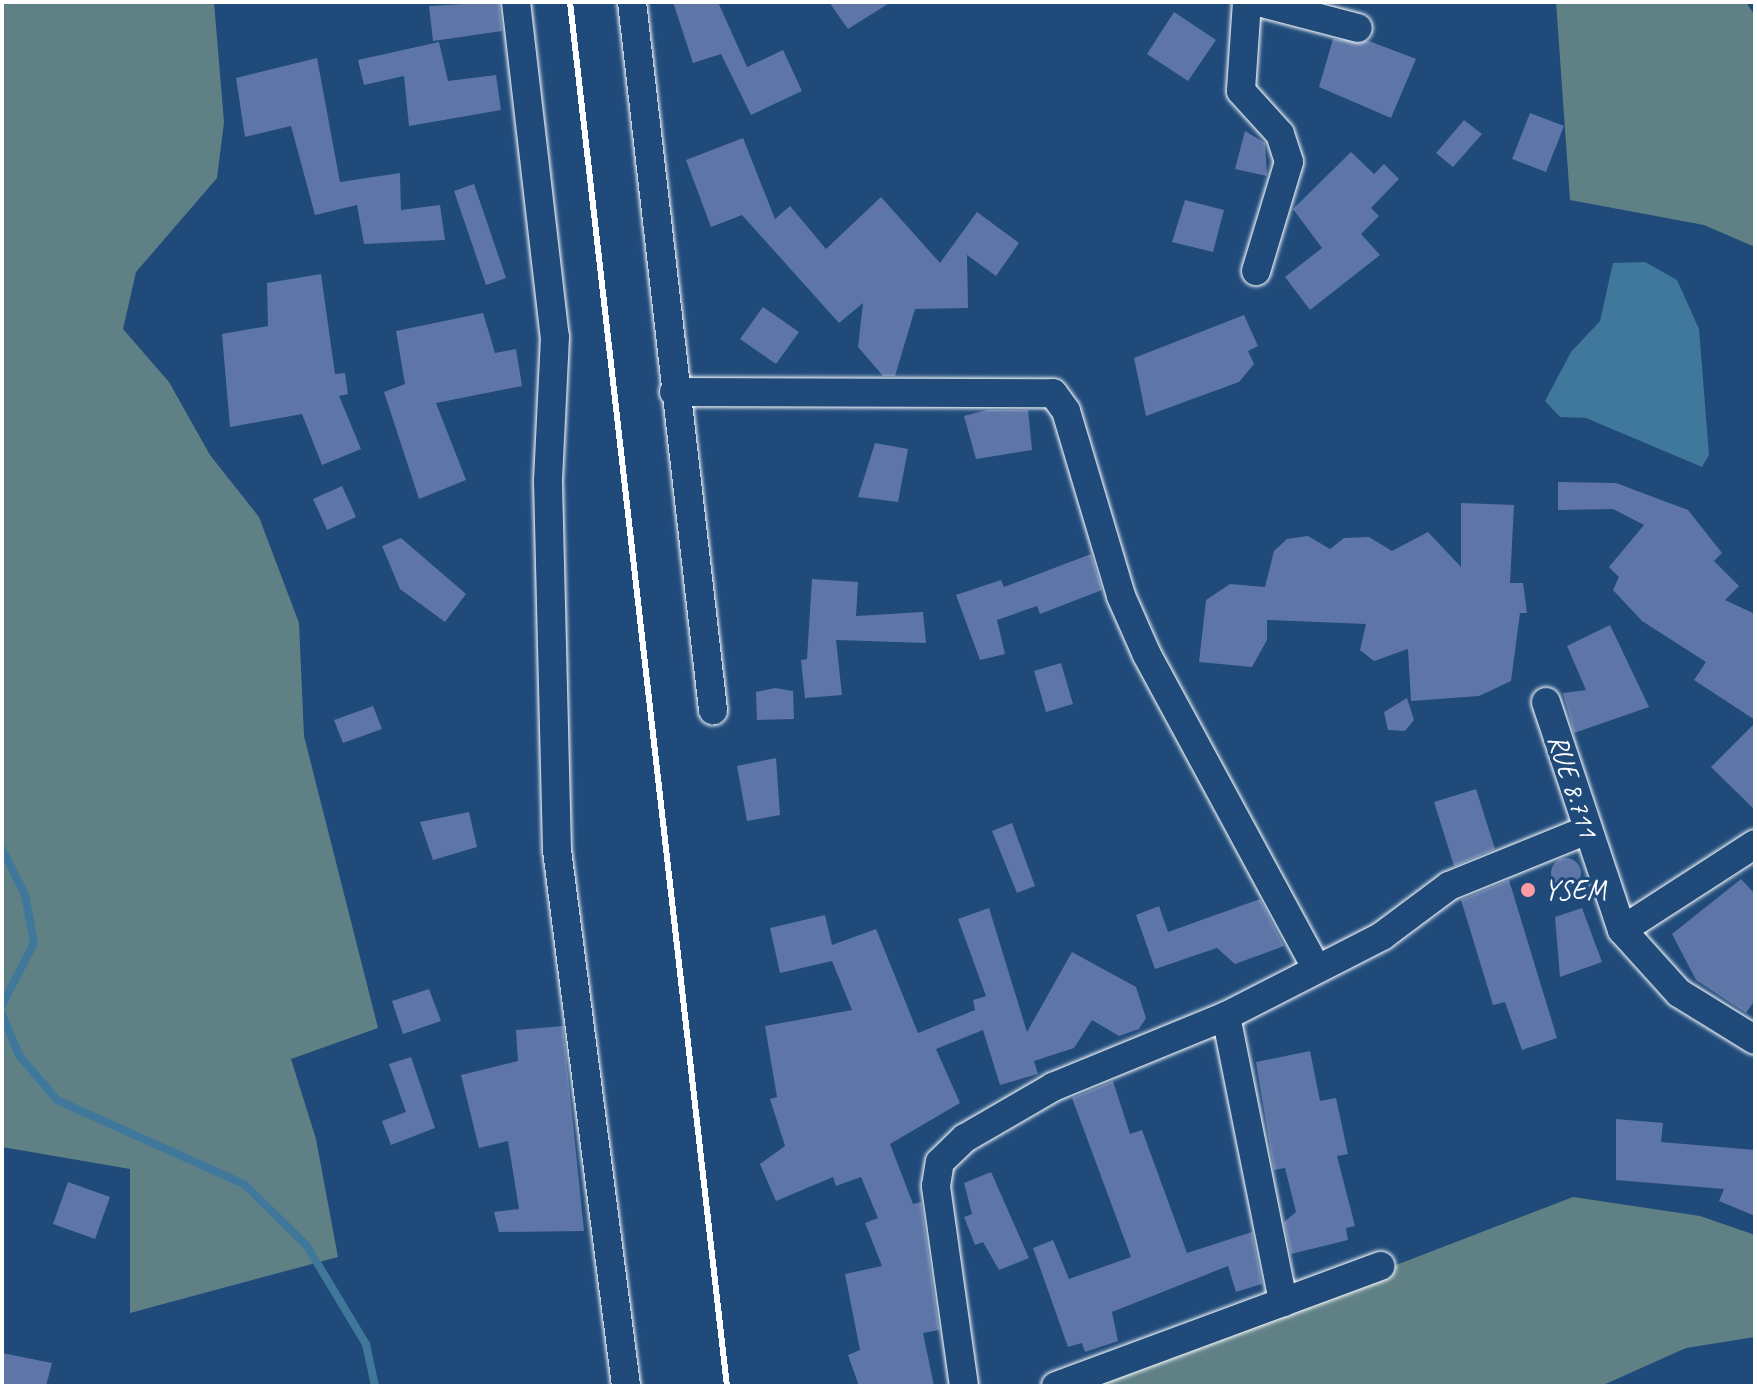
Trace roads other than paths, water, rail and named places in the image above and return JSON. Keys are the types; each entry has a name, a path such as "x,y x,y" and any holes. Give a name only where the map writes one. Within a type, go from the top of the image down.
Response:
{"street":[{"path":"516,2 555,337 548,482 557,850 626,1386"},
{"path":"632,2 674,392 713,710"},
{"path":"1247,2 1241,91 1280,134 1289,162 1256,271"},
{"path":"1258,2 1358,28"},
{"path":"674,392 1053,393 1066,411 1121,596 1147,655 1316,967"},
{"name":"RUE 8.711","path":"1546,702 1622,930 1679,993 1755,1040"},
{"path":"964,1386 936,1186 940,1162 965,1138 1053,1087 1226,1016 1316,967 1382,936 1449,886 1587,830"},
{"path":"1622,930 1755,844"},
{"path":"1226,1016 1283,1302"},
{"path":"1056,1386 1381,1266"}],"water":[{"path":"1645,262 1677,280 1699,329 1709,455 1702,467 1586,418 1560,417 1545,401 1571,352 1600,321 1613,263"}],"waterway":[{"path":"2,849 25,895 34,943 2,1005"},
{"path":"2,1014 19,1055 57,1100 244,1184 307,1246 366,1344 375,1386"}],"railway":[{"path":"570,2 727,1386"}],"place":[{"name":"YSEM","path":"1528,890"}]}
